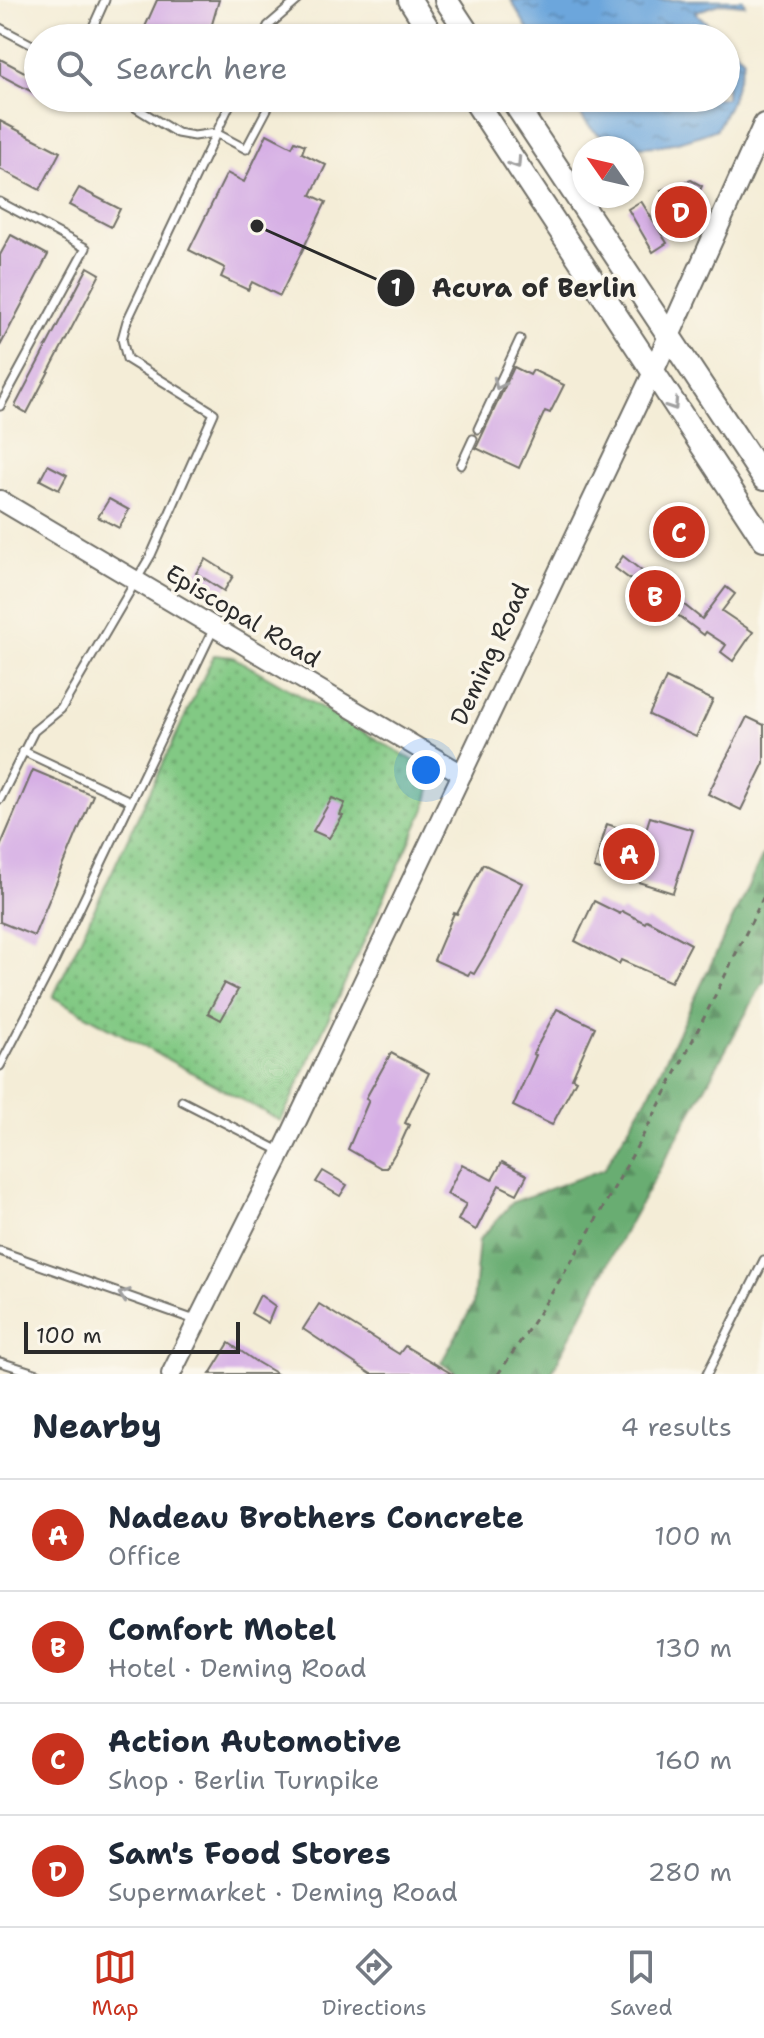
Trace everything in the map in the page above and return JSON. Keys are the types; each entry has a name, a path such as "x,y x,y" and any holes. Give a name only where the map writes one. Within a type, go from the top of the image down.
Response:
{"highway":[{"path":"410,0 425,24"},
{"path":"446,0 462,24"},
{"path":"482,112 764,540"},
{"path":"520,112 764,479"}],"main road":[{"name":"Deming Road","path":"652,374 764,124"}],"street":[{"name":"Deming Road","path":"171,1374 282,1152 652,374"},
{"name":"Episcopal Road","path":"0,500 462,774"}],"lane":[{"path":"94,24 105,0"},
{"path":"270,24 298,0"},
{"path":"0,28 24,41"},
{"path":"143,112 177,133 194,136 216,133 246,149 266,112"},
{"path":"0,799 34,731 61,709 136,581 214,413 127,359 122,339 127,321 226,112"},
{"path":"0,202 86,248 0,406"},
{"path":"478,429 520,339"},
{"path":"461,465 473,439"},
{"path":"0,1066 214,627"},
{"path":"23,751 130,801"},
{"path":"182,1101 282,1152"},
{"path":"0,1251 198,1320"},
{"path":"707,1374 764,1260"},
{"path":"0,1362 38,1374"}],"path":[{"path":"498,1374 565,1274 616,1188 669,1089 764,896"}],"green space":[{"path":"214,655 233,657 423,766 431,784 425,809 281,1121 53,997"},
{"path":"764,853 764,981 619,1242 551,1374 458,1374 441,1363 473,1305 479,1240 513,1202 604,1169 650,1092"}],"water":[{"path":"511,0 743,0 745,5 722,3 695,12 708,24 525,24"},
{"path":"579,112 726,112 717,129 670,144 644,147 644,136 602,136"}],"building":[{"path":"157,0 219,0 212,24 146,24"},
{"path":"0,59 24,72 24,88 0,75"},
{"path":"0,121 60,152 40,190 0,169"},
{"path":"267,134 292,147 295,141 305,145 302,153 326,165 311,195 326,202 280,296 252,282 248,290 221,277 225,268 189,250 227,173 244,182"},
{"path":"691,180 702,186 682,229 661,190"},
{"path":"79,188 120,209 111,227 69,205"},
{"path":"644,206 667,243 653,252 628,209"},
{"path":"11,235 48,255 0,346 0,255"},
{"path":"88,267 100,274 27,413 15,406"},
{"path":"514,367 530,375 533,370 564,385 550,413 545,411 519,468 476,448"},
{"path":"48,465 67,475 59,490 40,480"},
{"path":"109,499 129,510 119,528 98,517"},
{"path":"697,518 700,539 662,545 659,525"},
{"path":"623,556 702,619 726,587 735,594 722,611 753,632 733,661 721,652 726,645 706,632 704,635 655,598 647,608 636,600 644,590 615,568"},
{"path":"206,559 233,576 224,591 196,573"},
{"path":"666,678 713,700 696,737 649,715"},
{"path":"747,717 764,725 764,763 741,810 708,794"},
{"path":"33,770 93,795 34,936 0,922 0,847"},
{"path":"332,798 345,803 340,815 343,816 329,838 313,831"},
{"path":"650,817 693,830 673,893 594,868 607,824 644,836"},
{"path":"483,864 522,883 487,952 474,974 470,972 468,975 434,960 454,913 457,914"},
{"path":"594,901 645,923 647,920 691,944 671,982 621,960 619,964 575,941"},
{"path":"224,983 238,990 221,1020 208,1013"},
{"path":"557,1009 595,1027 572,1078 576,1080 552,1125 513,1106 536,1055 533,1054"},
{"path":"391,1053 429,1073 405,1123 409,1125 400,1145 386,1168 381,1168 348,1149 369,1100 366,1098"},
{"path":"502,1162 527,1175 517,1194 499,1185 476,1230 458,1220 466,1204 447,1194 462,1164 492,1180"},
{"path":"323,1171 347,1185 340,1196 316,1182"},
{"path":"260,1295 275,1306 268,1323 251,1313"},
{"path":"319,1304 399,1354 405,1346 452,1374 371,1374 303,1329"},
{"path":"229,1343 255,1361 277,1374 210,1374"}],"place":[{"name":"Sam's Food Stores","path":"681,212"},
{"name":"Acura of Berlin","path":"257,226"},
{"name":"Action Automotive","path":"679,532"},
{"name":"Comfort Motel","path":"655,596"},
{"name":"Nadeau Brothers Concrete","path":"629,854"}]}
